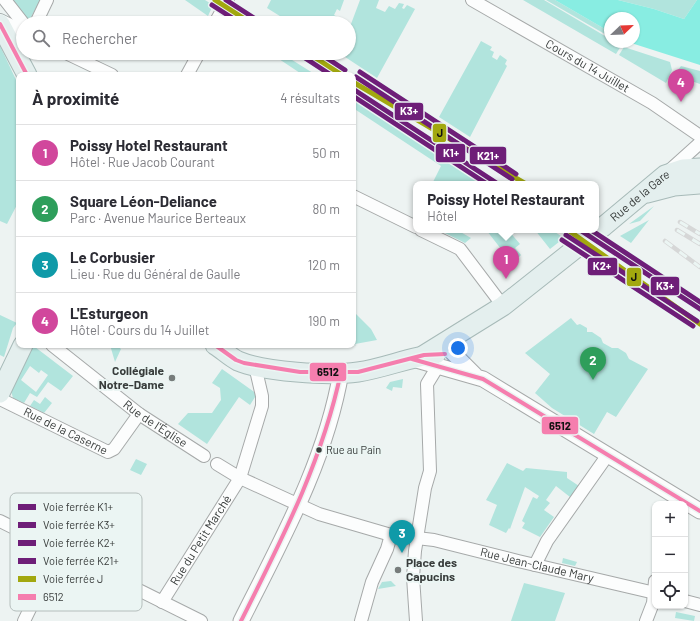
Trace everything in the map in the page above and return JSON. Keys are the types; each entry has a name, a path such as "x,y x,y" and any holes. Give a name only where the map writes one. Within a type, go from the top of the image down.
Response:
{"main road":[{"path":"0,24 16,54"},
{"path":"19,60 25,72"},
{"path":"666,181 683,169 700,168"},
{"path":"666,181 700,184"},
{"name":"Rue de la Gare","path":"599,230 644,194 666,181"},
{"name":"Rue de la Gare","path":"220,348 236,360 255,366 300,372 358,372 425,360 449,347 469,341 503,306 595,233"},
{"path":"0,392 22,348"}],"street":[{"path":"5,0 18,16"},
{"path":"39,16 47,0"},
{"path":"219,16 228,0"},
{"name":"Cours du 14 Juillet","path":"472,0 652,103 700,136"},
{"path":"0,20 16,28"},
{"path":"81,60 106,72"},
{"path":"189,72 195,60"},
{"name":"Rue de la Gare","path":"666,181 700,143"},
{"name":"Rue de la Gare","path":"666,181 700,176"},
{"path":"356,197 413,226"},
{"path":"427,233 460,249 503,306"},
{"path":"449,347 476,376"},
{"name":"Rue de l'Église","path":"56,348 139,414 204,456"},
{"path":"416,621 413,577 425,488 430,471 425,360 476,376 524,403 678,501"},
{"name":"Rue du Petit Marché","path":"162,602 240,478 262,406 262,396 255,366"},
{"path":"241,621 299,505 337,398 341,372"},
{"name":"Rue de la Caserne","path":"0,399 108,452 114,448 139,414"},
{"path":"535,565 547,541 607,456"},
{"path":"218,464 240,478 319,514 391,535 418,538"},
{"path":"688,506 700,511"},
{"path":"0,521 10,526"},
{"path":"361,621 372,582 387,549 391,535"},
{"name":"Rue Jean-Claude Mary","path":"418,538 434,540 535,565 652,588"},
{"path":"142,592 201,621"},
{"path":"688,602 700,605"},
{"path":"646,621 652,606"},
{"path":"24,621 29,611"}],"shaded area":[{"path":"12,0 40,0 32,16 25,16"},
{"path":"185,0 205,0 213,5 208,16"},
{"path":"271,0 344,0 340,11 337,9 334,15 336,16 280,16 267,8"},
{"path":"360,0 379,0 376,8 385,12 389,6 395,9 399,3 404,4 402,8 404,9 407,5 415,9 377,78 350,60 356,60 356,16 354,16"},
{"path":"523,0 544,0 604,35 604,47"},
{"path":"546,0 555,0 604,29 604,34"},
{"path":"618,0 697,0 684,19 654,9"},
{"path":"481,41 492,47 490,50 494,52 492,57 497,60 500,55 507,60 505,64 507,66 470,137 439,117"},
{"path":"0,46 16,80 16,207 7,224 0,221"},
{"path":"606,48 620,48 616,54"},
{"path":"623,48 627,48 670,62 672,70 666,83 619,55"},
{"path":"280,60 292,60 311,72 298,72"},
{"path":"681,66 700,71 700,84 674,75"},
{"path":"356,101 476,181 434,181 441,166 356,110"},
{"path":"654,206 640,221 629,224"},
{"path":"649,220 631,243 620,236"},
{"path":"445,233 462,233 471,238 465,243"},
{"path":"489,233 511,233 520,244 515,248 521,255 517,259 513,254 508,258"},
{"path":"537,233 556,233 564,238 550,249"},
{"path":"356,314 371,329 377,340 356,344"},
{"path":"0,315 16,323 16,324 13,328 4,357 0,355"},
{"path":"571,318 577,325 580,324 587,328 587,332 592,332 601,338 603,343 612,348 618,348 626,353 629,359 648,369 616,417 607,412 594,434 552,408 535,393 550,374 525,353"},
{"path":"31,348 36,348 73,376 61,391 48,382 37,397 30,393 24,403 13,398 11,391","holes":["30,366 39,373 41,370 48,375 36,392 21,380"]},
{"path":"111,348 120,348 121,349 115,362"},
{"path":"222,369 257,394 250,405 239,397 207,444 178,424 188,413 212,413 221,400 220,388 212,383"},
{"path":"403,379 402,388 393,387 392,391 386,388 390,382"},
{"path":"45,397 52,403 44,413 30,406 34,400 40,404"},
{"path":"136,459 147,464 141,475 130,470"},
{"path":"507,463 523,471 526,468 567,472 567,478 579,486 570,497 556,486 546,500 550,503 544,510 554,517 540,537 522,528 525,523 522,521 533,497 537,499 539,496 525,487 510,529 509,528 506,533 489,525 497,505 486,500"},
{"path":"563,558 577,562 575,566 562,563"},
{"path":"391,581 396,586 378,589 382,582"},
{"path":"524,583 565,593 555,621 511,621"},
{"path":"676,612 695,616 694,621 675,618"}],"water":[{"path":"555,0 618,0 654,9 684,19 697,0 700,0 700,65 640,46 640,12 604,12 604,29"}],"railway":[{"path":"680,222 700,234"},
{"path":"677,230 700,244"},
{"path":"665,241 700,267"}],"rail line":[{"name":"J","path":"215,0 240,16"},
{"name":"K3+","path":"226,0 251,16"},
{"name":"K1+","path":"212,5 229,16"},
{"name":"K1+","path":"308,60 326,72"},
{"name":"J","path":"319,60 337,72"},
{"name":"K3+","path":"330,60 345,70"},
{"name":"K21+","path":"360,72 516,174"},
{"name":"K3+","path":"356,77 512,179"},
{"name":"J","path":"356,84 521,181"},
{"name":"K1+","path":"356,91 493,181"},
{"name":"K2+","path":"356,98 482,181"},
{"name":"J","path":"572,233 700,324"},
{"name":"K3+","path":"585,233 700,309"},
{"name":"K21+","path":"596,233 700,302"},
{"name":"K1+","path":"566,235 697,321"},
{"name":"K2+","path":"562,240 693,326"}],"transit line":[{"name":"6512","path":"0,24 16,54"},
{"name":"6512","path":"19,60 25,72"},
{"name":"6512","path":"219,348 236,360 244,363 300,372 358,372 424,355 445,354"},
{"name":"6512","path":"412,359 483,379 700,511"},
{"name":"6512","path":"241,621 286,530 312,469 333,405 341,372"}],"place":[{"name":"L'Esturgeon","path":"681,102"},
{"name":"Poissy Hotel Restaurant","path":"506,279"},
{"name":"Collégiale Notre-Dame","path":"172,378"},
{"name":"Square Léon-Deliance","path":"593,380"},
{"name":"Rue au Pain","path":"319,450"},
{"name":"Le Corbusier","path":"402,553"},
{"name":"Place des Capucins","path":"398,570"}]}
